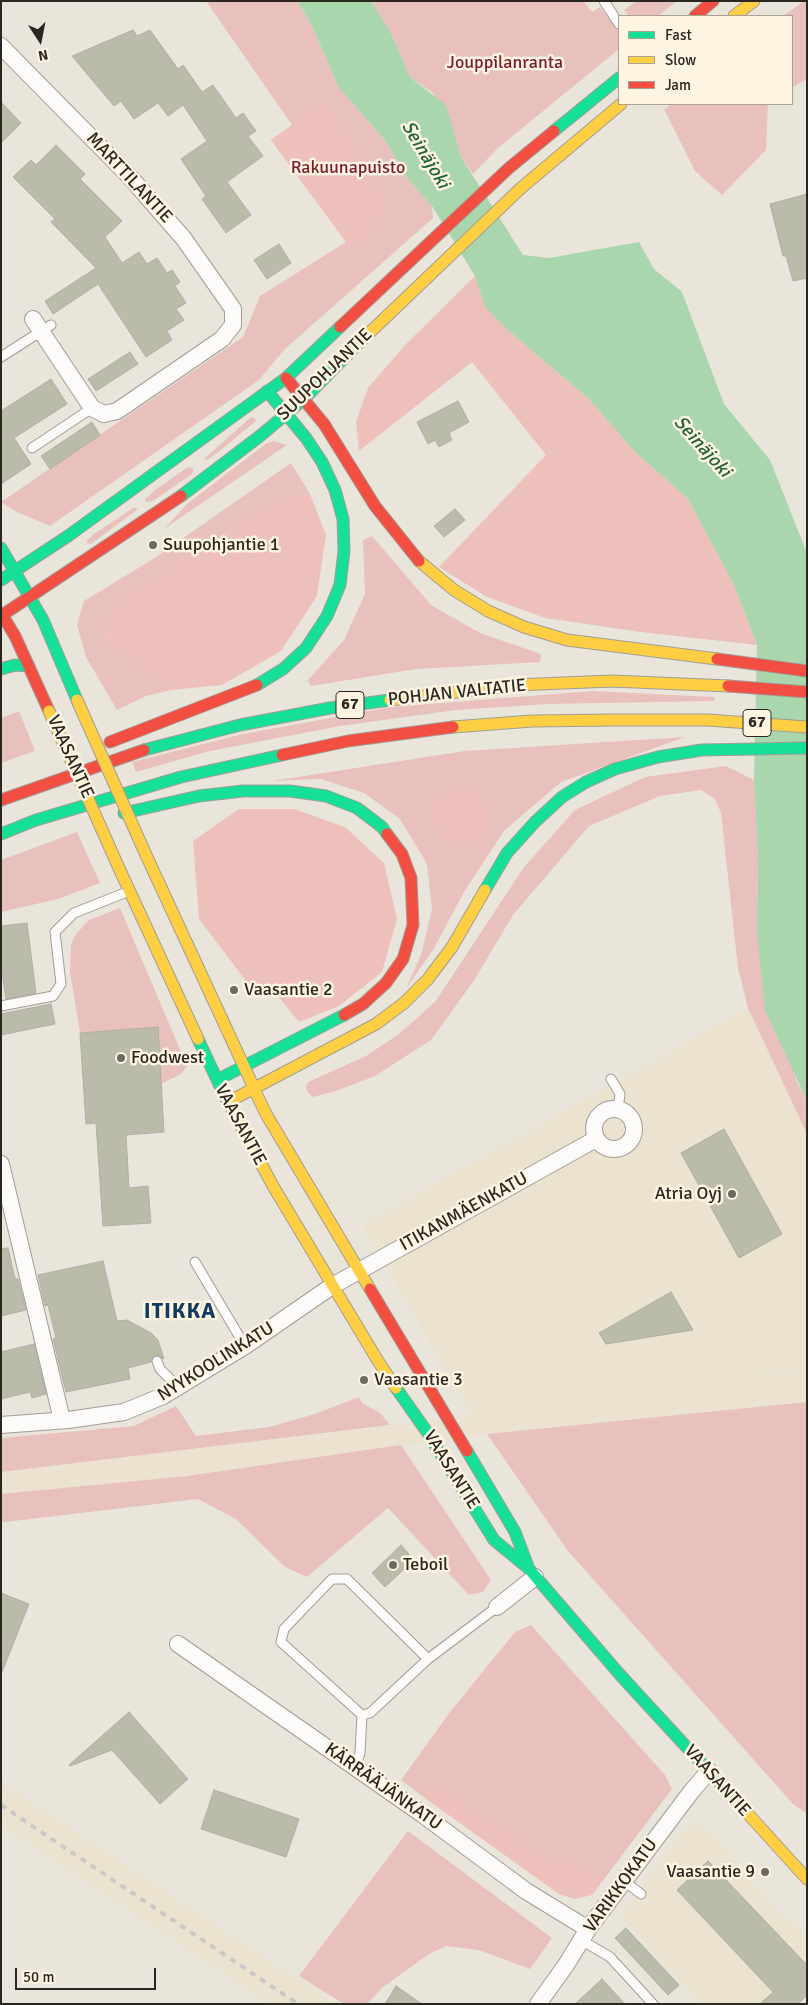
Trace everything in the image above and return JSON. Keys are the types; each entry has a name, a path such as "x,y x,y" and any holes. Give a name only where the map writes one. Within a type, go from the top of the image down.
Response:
{"main road":[{"path":"696,15 714,1"},
{"path":"735,15 754,1"},
{"name":"SUUPOHJANTIE","path":"1,580 68,536 286,378 509,168 618,79"},
{"name":"SUUPOHJANTIE","path":"2,615 189,490 288,413 520,188 620,105"},
{"path":"286,378 304,398 330,433 375,506 413,556 454,590 488,611 524,627 567,640 807,671"},
{"path":"55,761 191,714 251,689 283,669 306,648 327,616 340,585 344,551 343,519 335,490 322,462 288,413 268,391"},
{"name":"VAASANTIE","path":"1,548 43,620 146,855 266,1114 515,1532 532,1573"},
{"name":"VAASANTIE","path":"2,615 29,666 216,1080 273,1186 332,1286 494,1540 532,1573 709,1771 804,1871"},
{"path":"1,669 15,665 29,666"},
{"name":"POHJAN VALTATIE","path":"1,800 139,751 240,725 330,708 515,686 612,682 711,685 807,692"},
{"name":"POHJAN VALTATIE","path":"1,834 36,820 181,777 348,741 432,729 532,721 707,720 807,727"},
{"path":"228,1102 253,1087 376,1024 404,1002 428,979 452,947 507,853 562,798 586,782 615,770 658,757 702,750 807,748"},
{"path":"89,822 155,804 199,796 242,791 290,791 326,796 357,808 382,827 402,854 411,878 413,925 403,959 386,983 363,1004 338,1019 216,1080"}],"street":[{"name":"MARTTILANTIE","path":"1,46 130,177 172,224 233,309 233,325 222,339 117,411 104,414 92,408"},
{"path":"39,322 76,375 92,408"},
{"path":"612,1108 618,1109 625,1111 633,1122 633,1135 630,1141 619,1149 606,1148 596,1139 594,1126 599,1114 612,1108"},
{"name":"ITIKANMÄENKATU","path":"332,1286 596,1139"},
{"path":"1,1164 62,1420"},
{"name":"NYYKOOLINKATU","path":"1,1425 124,1412 164,1396 245,1346 332,1286"},
{"path":"497,1607 532,1573"},
{"name":"KÄRRÄÄJÄNKATU","path":"178,1644 355,1768 585,1935"},
{"name":"VARIKKOKATU","path":"538,2004 624,1881 709,1771"}],"lane":[{"path":"604,1 618,22"},
{"path":"1,357 39,322"},
{"path":"32,448 92,408"},
{"path":"1,1006 53,996 62,984 55,932 74,913 130,891"},
{"path":"611,1079 620,1094 618,1109"},
{"path":"195,1262 245,1346"},
{"path":"157,1361 160,1369 178,1388"},
{"path":"362,1715 281,1642 284,1629 332,1579 347,1579 428,1659"},
{"path":"362,1715 370,1712 428,1659 497,1607"},
{"path":"355,1768 360,1754 362,1715"},
{"path":"624,1881 641,1894"},
{"path":"585,1935 610,1958 653,2004"}],"shaded area":[{"path":"748,1008 807,1134 807,1367 759,1376 807,1370 807,1402 487,1434 187,1476 1,1494 1,1472 473,1416 362,1225"},
{"path":"1,1782 334,2004 270,2004 1,1825"},
{"path":"699,1824 712,1833 777,1912 807,1935 807,2004 703,2004 620,1915 688,1826"}],"green space":[{"name":"Rakuunapuisto","path":"206,1 297,1 312,26 339,88 385,140 408,179 432,206 433,218 285,349 259,380 50,526 15,511 1,502 243,337 260,296 346,242 271,140 292,125"},
{"name":"Jouppilanranta","path":"371,1 583,1 592,12 600,7 618,30 618,50 498,148 473,174 461,157 454,133 433,93 410,77 392,35"},
{"path":"636,1 677,1 659,15 628,15 624,10"},
{"path":"804,1 807,1 807,79 793,87 793,15 784,15"},
{"name":"Rakuunapuisto","path":"316,103 325,104 370,166 381,185 384,203 380,220 372,232 357,243 346,242 271,140 292,125 310,105"},
{"path":"670,105 768,105 766,150 722,195 695,171 664,109"},
{"path":"475,276 486,308 510,332 589,399 634,451 688,499 734,585 757,645 641,632 545,618 485,596 439,567 546,455 472,362 359,451 356,422 368,388 405,345"},
{"path":"251,417 255,418 256,421 221,450 207,460 204,459"},
{"path":"274,441 287,445 164,529 188,503 267,443"},
{"path":"291,463 310,494 284,497 119,598 107,618 104,639 171,690 146,696 117,710 86,657 77,625 84,601 153,559"},
{"path":"188,467 194,469 192,474 153,501 146,502 145,499 155,490"},
{"path":"310,494 326,535 317,596 281,651 222,685 171,690 104,639 107,618 119,598 284,497"},
{"path":"133,508 137,508 137,510 91,544 87,543 87,540 94,534"},
{"path":"372,536 431,605 480,633 541,654 540,662 416,669 311,686 308,680 344,640 365,594 363,540"},
{"path":"593,691 715,697 714,701 548,704 456,710 340,726 210,751 136,772 132,762 243,734 391,707"},
{"path":"19,711 35,751 1,763 1,718"},
{"path":"685,737 561,782 504,831 464,892 433,950 407,987 422,952 432,909 427,864 400,819 364,793 321,779 272,781 465,751"},
{"path":"726,766 754,780 758,858 757,934 796,1080 807,1101 807,1134 748,1008 738,968 721,813 715,799 701,790 660,796 589,826 513,915 473,982 431,1040 375,1076 336,1091 313,1097 308,1093 306,1087 308,1082 366,1056 399,1034 435,1002 524,867 575,810 645,777"},
{"path":"459,788 477,794 489,815 486,834 474,843 456,846 441,839 432,823 434,802 443,794"},
{"path":"239,809 294,809 345,827 384,863 397,919 382,972 339,1006 299,1022 274,991 246,981 199,919 193,841"},
{"path":"77,832 100,883 58,899 1,912 1,860"},
{"path":"120,908 187,1066 181,1074 161,1084 157,1027 80,1033 70,972 71,944 76,934 89,920"},
{"path":"359,1397 362,1403 380,1413 390,1425 1,1472 1,1438 134,1426 176,1406 196,1436 269,1427 315,1414"},
{"path":"807,1402 807,1814 793,1804 568,1551 487,1434"},
{"path":"401,1445 491,1580 483,1592 469,1595 388,1508 307,1577 285,1567 236,1519 198,1499 1,1521 1,1494 187,1476"},
{"path":"531,1625 665,1775 672,1789 605,1878 531,1848 432,1783 422,1796 401,1780 450,1712 515,1632"},
{"path":"432,1783 531,1848 605,1878 592,1895 575,1899 559,1894 422,1796"},
{"path":"408,1831 552,1938 530,1969 479,1950 446,1946 429,1954 383,1987 367,2004 344,2004 299,1976"}],"water":[{"name":"Seinäjoki","path":"297,1 371,1 392,35 410,77 446,105 461,157 523,255 549,258 639,242 654,269 682,292 724,404 770,460 807,553 807,1101 765,1010 757,934 758,858 754,780 757,645 734,585 688,499 634,451 589,399 510,332 485,307 475,276 432,206 408,179 385,140 339,88 312,26"}],"building":[{"path":"133,30 137,36 150,30 178,69 183,65 202,92 213,85 236,118 243,113 256,131 248,136 263,156 227,182 251,215 226,233 202,199 206,196 181,159 207,141 183,105 168,116 158,103 134,119 121,101 114,106 72,56"},
{"path":"1,102 21,123 1,143"},
{"path":"56,145 85,174 80,179 122,221 105,237 122,263 139,252 147,264 157,258 167,273 172,270 180,282 175,286 186,303 176,309 184,320 167,331 172,340 146,357 98,284 53,314 45,301 96,268 51,222 55,219 13,177 31,160 36,165"},
{"path":"807,194 807,278 793,281 786,256 783,256 770,204"},
{"path":"279,244 291,263 267,279 254,260"},
{"path":"130,352 138,364 96,391 88,379"},
{"path":"51,379 67,404 14,438 31,464 1,484 1,411"},
{"path":"458,401 469,422 449,433 452,440 439,447 435,440 428,444 417,422"},
{"path":"92,422 100,435 50,469 41,456"},
{"path":"455,509 465,520 444,537 434,526"},
{"path":"27,923 36,993 6,999 1,966 1,926"},
{"path":"51,1004 55,1024 1,1035 1,1014"},
{"name":"Foodwest","path":"158,1027 164,1132 126,1135 129,1188 148,1186 151,1223 103,1226 96,1123 86,1124 80,1033"},
{"name":"Atria Oyj","path":"724,1129 782,1234 739,1258 681,1153"},
{"path":"8,1248 15,1279 18,1279 26,1310 1,1316 1,1249"},
{"path":"103,1261 117,1321 127,1320 151,1333 158,1340 164,1359 155,1355 151,1362 128,1368 130,1379 66,1392 53,1339 56,1338 48,1305 45,1306 38,1275"},
{"path":"671,1292 693,1330 606,1344 599,1333"},
{"path":"34,1344 46,1394 32,1398 30,1392 1,1399 1,1352"},
{"path":"401,1545 414,1560 385,1587 372,1573"},
{"path":"1,1593 29,1604 2,1672 1,1672"},
{"path":"129,1712 188,1779 160,1804 112,1750 69,1765"},
{"path":"214,1790 299,1819 286,1857 201,1829"},
{"path":"708,1861 807,1965 807,1995 798,2004 760,2004 773,1992 677,1890"},
{"path":"626,1928 679,1985 668,1995 615,1938"},
{"path":"602,1979 625,2004 575,2004"},
{"path":"396,1986 422,2004 385,2004"}],"railway":[{"path":"1,1805 298,2004"}],"traffic: fast":[{"path":"554,131 618,79"},
{"path":"1,580 68,536 286,378 340,327"},
{"path":"181,496 260,436 304,399 364,338"},
{"path":"257,685 283,669 306,648 327,616 340,585 344,551 343,519 335,490 322,462 306,438 267,391"},
{"path":"1,548 43,620 77,700"},
{"path":"1,669 15,665 29,666"},
{"path":"144,750 240,725 330,708 390,700"},
{"path":"485,890 507,853 535,822 562,797 586,782 615,769 658,757 702,750 807,748"},
{"path":"1,834 36,820 181,777 282,755"},
{"path":"124,813 199,796 243,791 290,791 326,796 357,808 382,827 387,834"},
{"path":"217,1080 344,1015"},
{"path":"198,1039 226,1099"},
{"path":"396,1388 427,1432 494,1540 528,1568"},
{"path":"467,1451 515,1532 529,1569 622,1677 739,1804"}],"traffic: slow":[{"path":"735,15 754,1"},
{"path":"364,338 521,188 620,105"},
{"path":"419,561 454,590 488,611 524,627 567,640 717,659"},
{"path":"390,700 515,685 612,681 728,686"},
{"path":"77,700 146,855"},
{"path":"49,711 118,866"},
{"path":"453,727 532,721 613,720 707,720 807,727"},
{"path":"146,855 253,1086"},
{"path":"118,866 198,1039"},
{"path":"228,1102 376,1024 404,1003 428,979 452,947 485,890"},
{"path":"253,1087 266,1114 370,1289"},
{"path":"228,1102 273,1186 396,1388"},
{"path":"739,1804 807,1879"}],"traffic: jam":[{"path":"696,15 713,1"},
{"path":"340,327 509,168 554,131"},
{"path":"286,378 324,424 375,506 419,561"},
{"path":"1,616 181,496"},
{"path":"1,613 15,636 49,711"},
{"path":"717,659 807,671"},
{"path":"110,742 257,685"},
{"path":"728,686 807,692"},
{"path":"282,755 348,741 453,727"},
{"path":"1,800 144,750"},
{"path":"344,1015 363,1004 386,983 403,959 413,925 411,878 402,854 387,834"},
{"path":"370,1289 467,1451"}],"place":[{"name":"Suupohjantie 1","path":"153,545"},
{"name":"Vaasantie 2","path":"234,990"},
{"name":"Foodwest","path":"121,1058"},
{"name":"Atria Oyj","path":"732,1194"},
{"name":"Vaasantie 3","path":"364,1380"},
{"name":"Teboil","path":"393,1565"},
{"name":"Vaasantie 9","path":"765,1872"}],"district":[{"name":"ITIKKA","path":"180,1312"}]}
